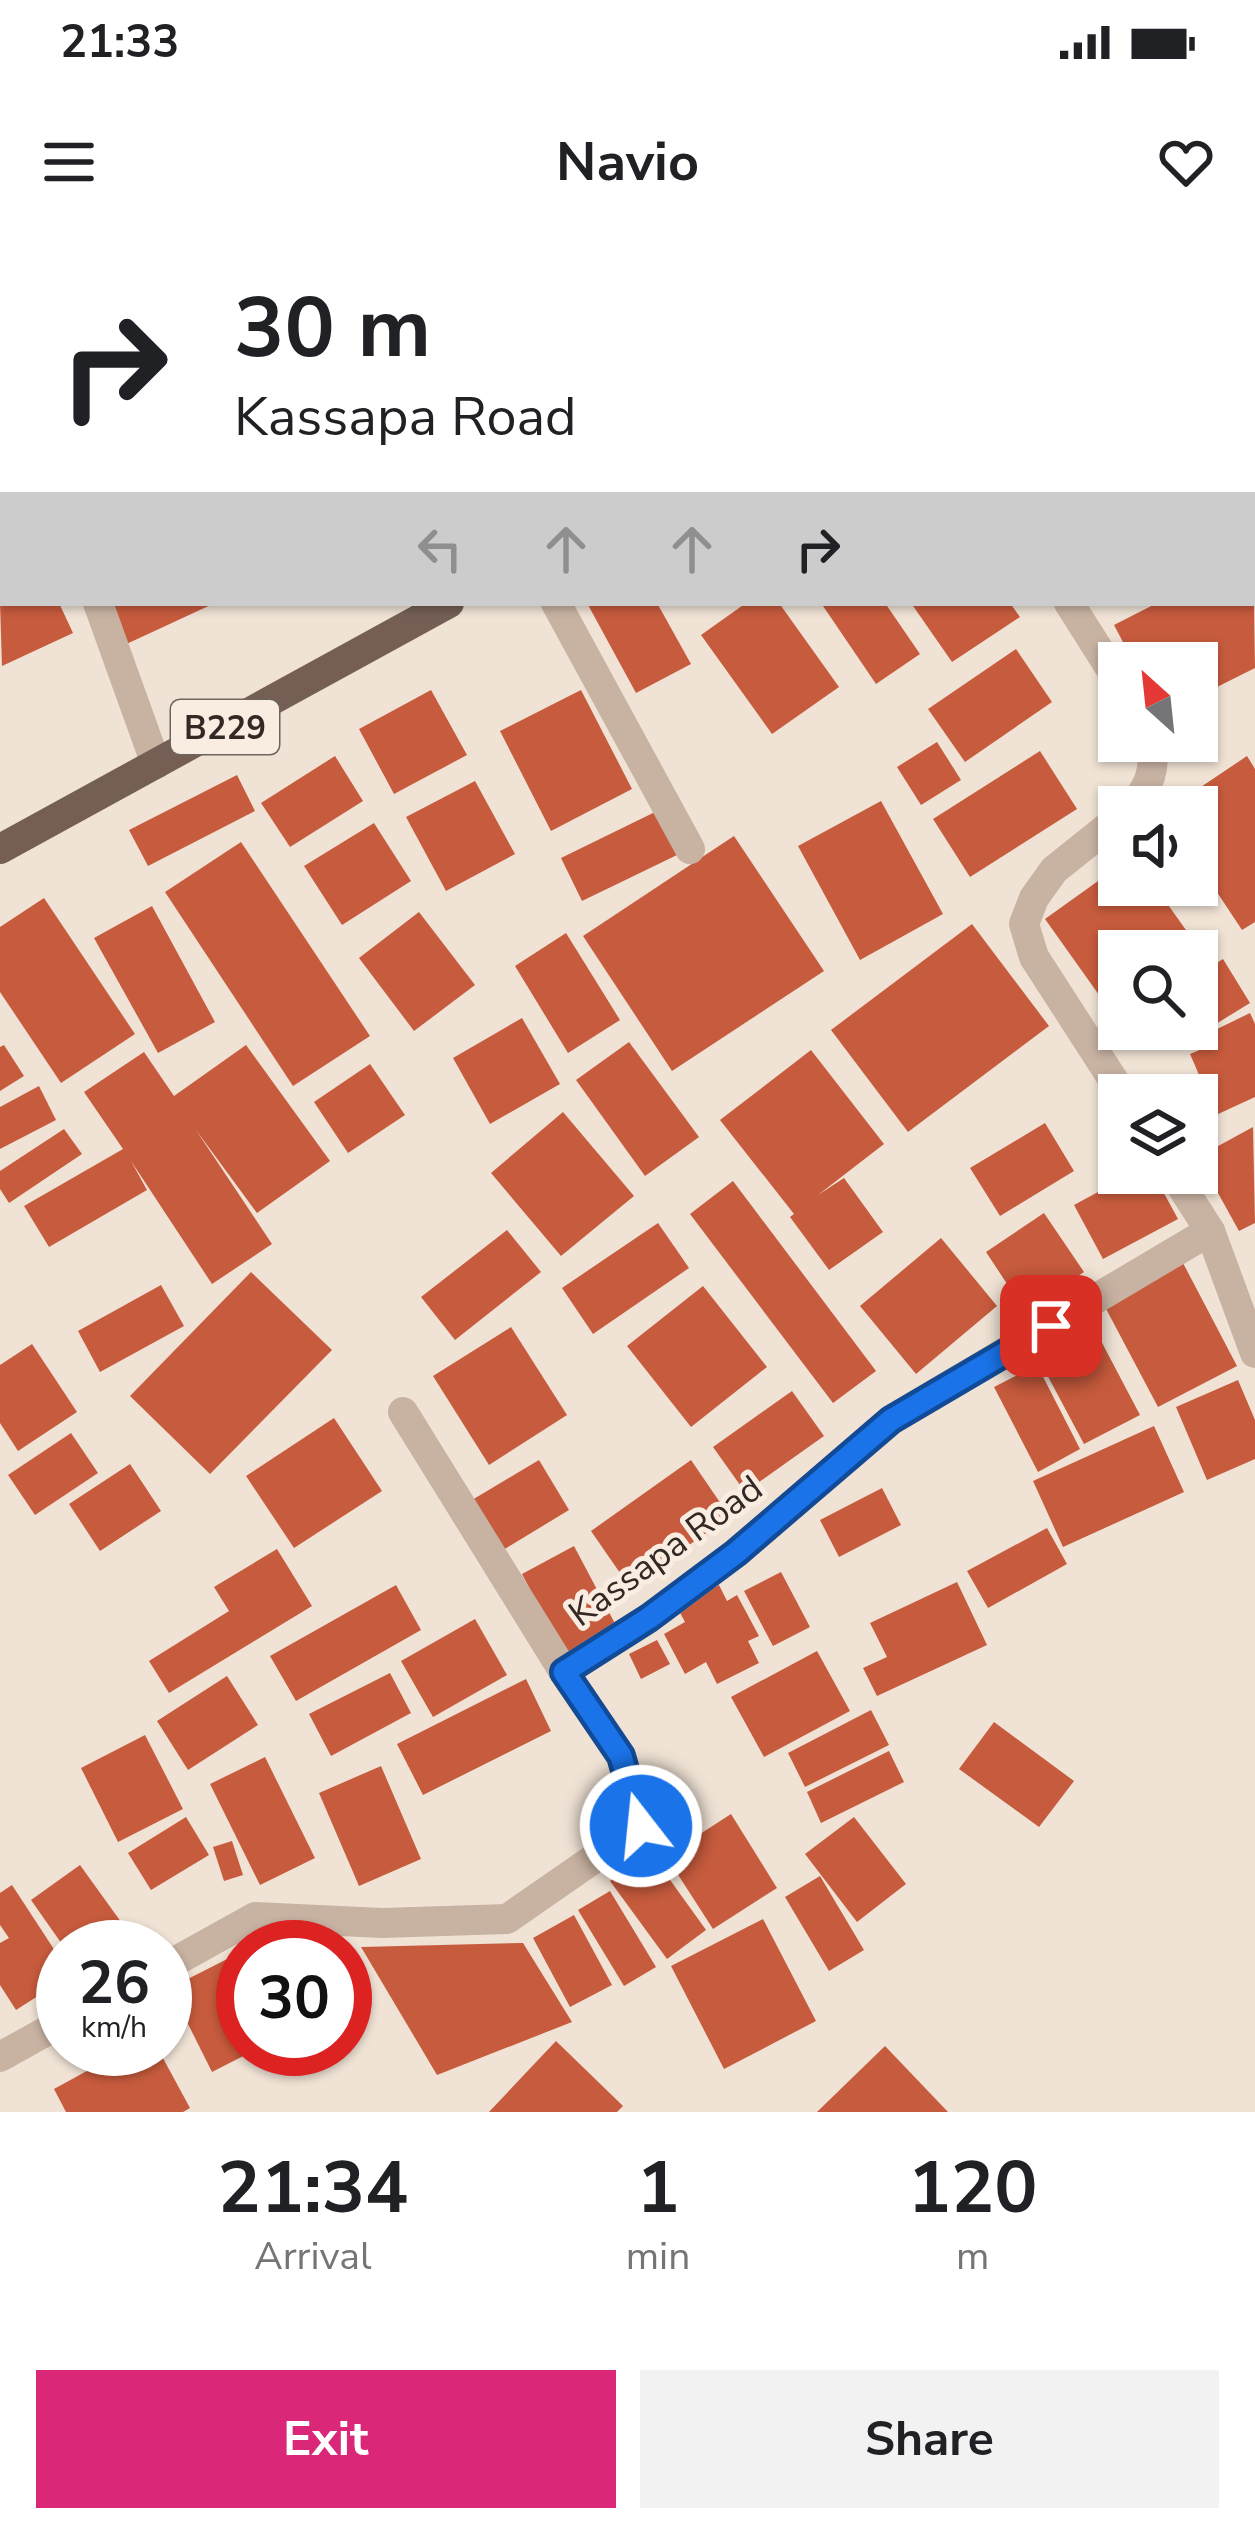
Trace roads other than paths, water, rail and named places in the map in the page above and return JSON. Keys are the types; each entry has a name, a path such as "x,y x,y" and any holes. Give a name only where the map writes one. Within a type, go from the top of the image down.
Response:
{"main road":[{"name":"B229","path":"0,849 444,606"}],"street":[{"path":"99,606 156,764"},
{"path":"558,606 690,849"},
{"path":"1071,606 1098,649"},
{"path":"1098,834 1054,869 1034,898 1024,924 1034,957 1109,1074"},
{"path":"1186,1194 1210,1231 1255,1353"},
{"name":"Kassapa Road","path":"192,1951 255,1917 382,1923 507,1919 641,1826 621,1756 564,1672 649,1618 736,1553 891,1420 1210,1231"},
{"path":"403,1412 564,1672"},
{"path":"0,2057 36,2037"}]}
